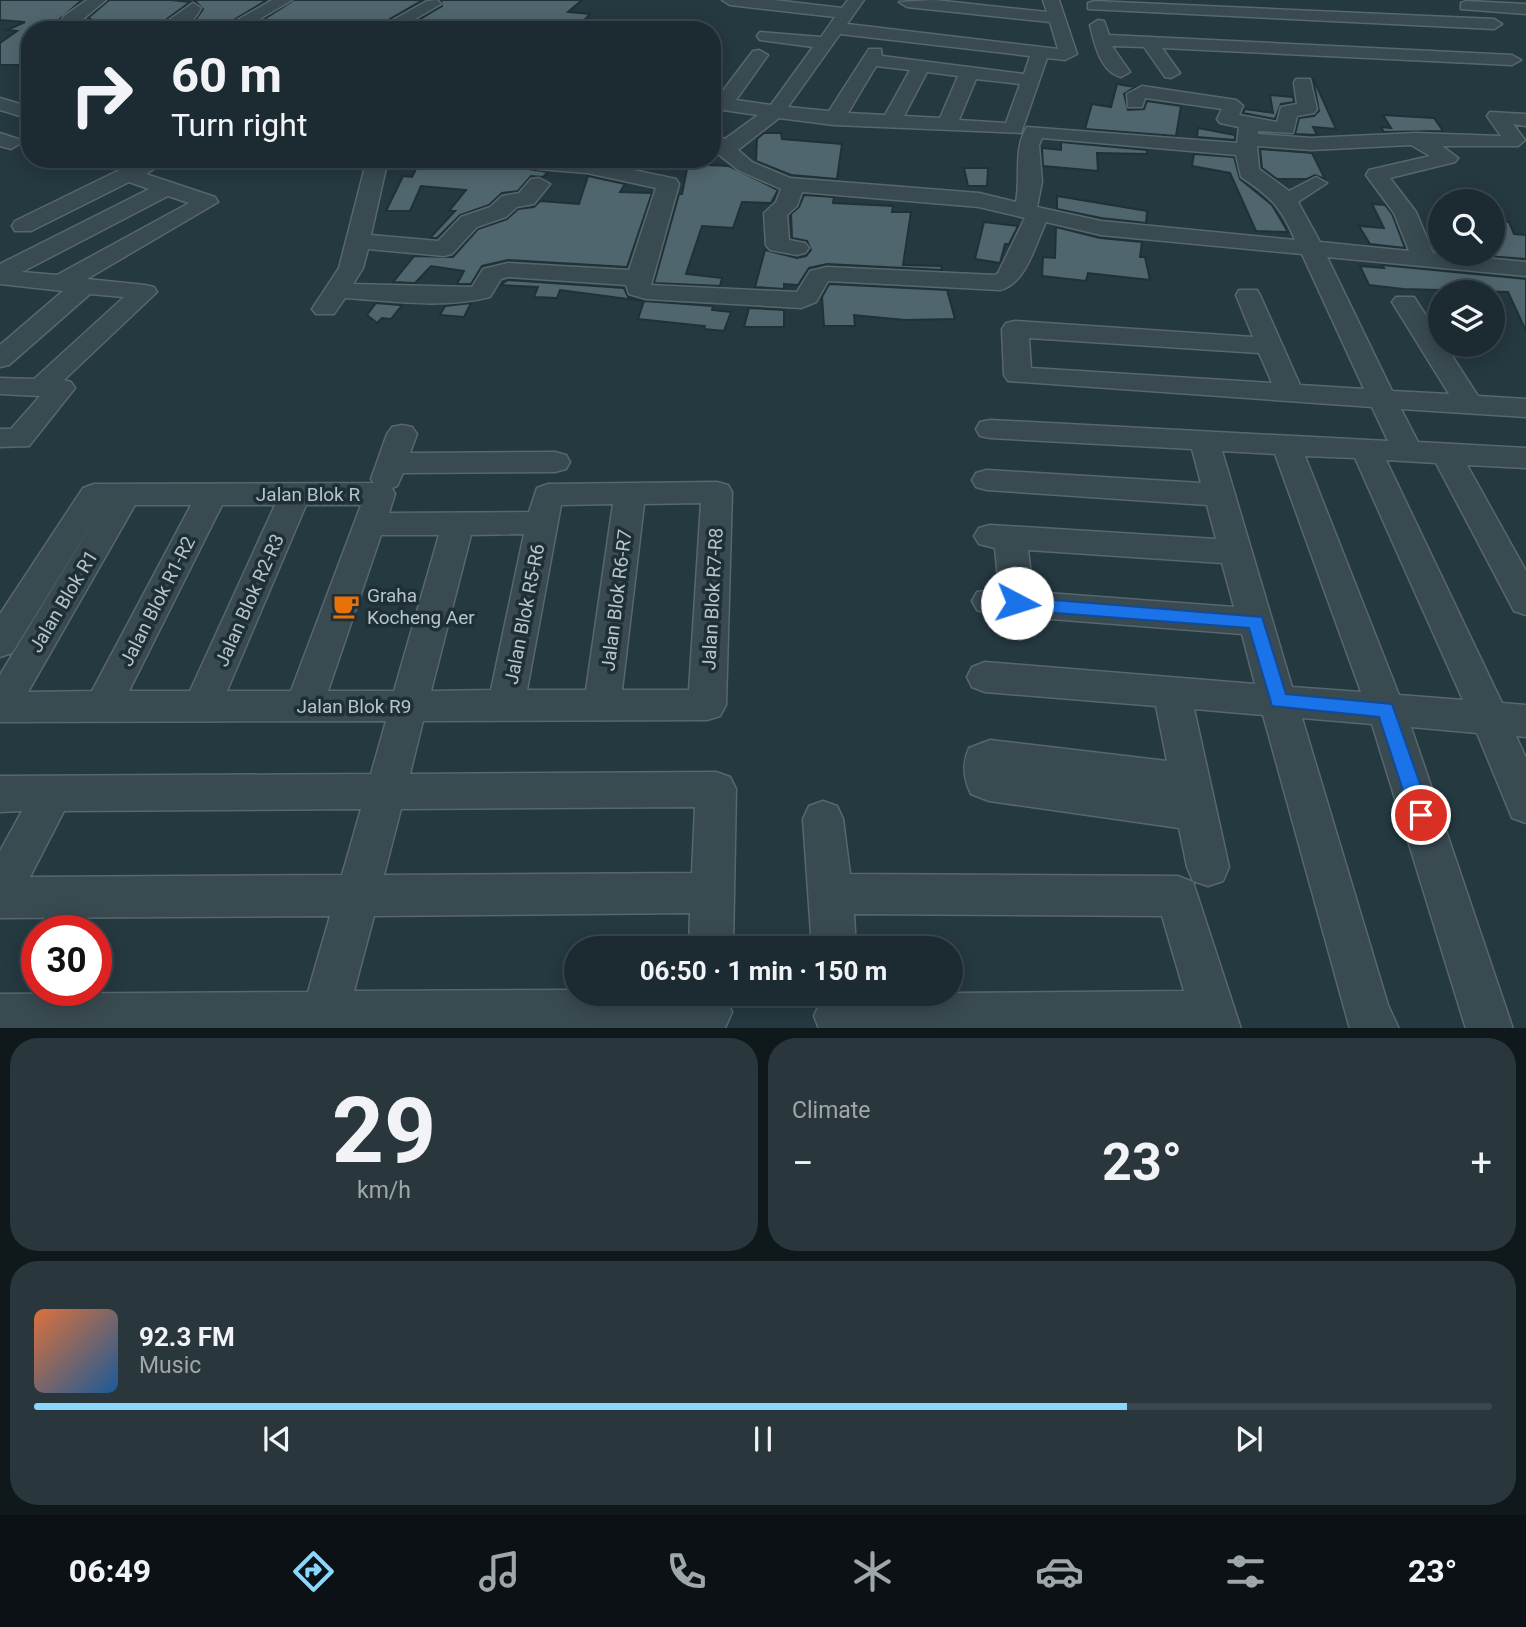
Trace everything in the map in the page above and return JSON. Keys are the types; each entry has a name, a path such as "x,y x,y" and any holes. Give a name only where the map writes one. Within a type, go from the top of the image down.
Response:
{"street":[{"path":"73,21 70,20 98,0"},
{"path":"245,21 284,0"},
{"path":"713,13 728,0 774,5 802,4 840,24"},
{"path":"1318,0 1526,9"},
{"path":"1516,0 1526,9"},
{"path":"774,5 763,29 840,24 1039,56 1068,54 1049,5 907,1 897,18"},
{"path":"1352,1 1406,74"},
{"path":"400,21 433,4"},
{"path":"180,21 188,17 193,8"},
{"path":"878,16 1062,36"},
{"path":"1096,17 1365,18 1494,24"},
{"path":"1096,17 1378,36 1503,41"},
{"path":"1096,17 1152,43 1392,54 1510,69 1470,76"},
{"path":"1096,17 1105,52 1121,72"},
{"path":"721,142 776,111 840,24"},
{"path":"1152,43 1154,51 1171,72"},
{"path":"1336,51 1348,68"},
{"path":"739,52 780,57"},
{"path":"759,55 723,104 834,119 1024,130 1247,137 1319,144 1415,139 1511,142 1515,140 1497,116 1526,120"},
{"path":"609,168 668,184 639,278 638,289 646,292 796,300 805,299 819,276 827,274 1000,283 1008,277 1031,213 1029,145 1024,130 1031,80 1039,56"},
{"path":"834,119 873,57 1031,80"},
{"path":"891,122 921,66"},
{"path":"947,126 969,72"},
{"path":"1247,137 1286,129 1288,111 1307,109 1303,83"},
{"path":"721,86 735,88"},
{"path":"1135,103 1136,94 1142,92 1233,106 1227,119 1247,137 1251,176 1286,198 1407,452"},
{"path":"1415,139 1448,158 1383,172 1377,177 1405,212 1423,257"},
{"path":"721,146 758,174 794,185 979,200 1031,213 1130,231 1423,257 1522,269 1522,275 1511,281 1515,293"},
{"path":"23,226 140,168"},
{"path":"376,168 351,268 332,300 472,294 483,289 492,274 508,270 639,278"},
{"path":"358,241 444,249 469,222 498,212 510,201 526,200 538,174 566,168"},
{"path":"0,359 73,284 207,202 127,174"},
{"path":"1286,198 1296,196 1316,183"},
{"path":"794,185 786,206 775,214 774,225 778,245 797,248"},
{"path":"0,299 8,277 167,188"},
{"path":"1130,231 1138,245 1144,249 1187,257"},
{"path":"8,277 145,292 41,387"},
{"path":"1248,295 1290,394"},
{"path":"1405,302 1470,405"},
{"path":"1270,346 1015,329 1018,375 1526,408"},
{"path":"0,386 61,388 19,439 0,438"},
{"path":"1027,482 1004,430 1526,458"},
{"path":"304,706 402,434"},
{"path":"1204,441 1368,1016 1376,1028"},
{"path":"1286,445 1386,709 1490,1028"},
{"path":"1366,450 1508,719 1526,805"},
{"name":"Jalan Blok R5-R6","path":"391,463 477,453 557,452 506,706"},
{"path":"1446,454 1526,601"},
{"path":"987,480 1220,495"},
{"name":"Jalan Blok R","path":"0,643 94,495 295,494 458,523 630,494 717,492"},
{"name":"Jalan Blok R7-R8","path":"707,705 717,492"},
{"name":"Jalan Blok R2-R3","path":"202,706 295,494"},
{"name":"Jalan Blok R6-R7","path":"602,705 630,494"},
{"name":"Jalan Blok R1","path":"0,707 125,495"},
{"name":"Jalan Blok R1-R2","path":"103,706 212,495"},
{"path":"325,1015 458,523"},
{"path":"1236,552 1000,536 1003,602 1256,622"},
{"path":"985,677 1508,719"},
{"path":"1172,692 1208,867"},
{"name":"Jalan Blok R9","path":"0,707 707,705"},
{"path":"0,794 716,789 711,936"},
{"path":"0,893 52,794"},
{"path":"823,819 833,936"},
{"path":"0,898 712,893"},
{"path":"831,894 1178,896 1215,1021 837,1013"},
{"path":"0,1017 227,1022 325,1015 419,1021 709,1011"}],"building":[{"path":"0,0 82,0 60,19 62,21 0,20"},
{"path":"109,0 190,2 164,21 94,21 88,18"},
{"path":"267,0 232,21 195,21 203,9 195,1"},
{"path":"294,0 423,0 386,21 261,21"},
{"path":"441,0 582,0 568,12 590,14 583,21 417,21 442,6"},
{"path":"21,24 21,65 0,65 0,43 17,31 7,30"},
{"path":"1313,78 1336,129 1313,127 1317,135 1295,134 1299,118 1314,116 1319,111"},
{"path":"1117,84 1135,87 1124,94 1128,110 1144,109 1147,101 1181,106 1176,136 1085,129 1092,104 1111,107"},
{"path":"1270,95 1293,97 1294,102 1281,104 1275,119 1243,113 1245,109 1273,113"},
{"path":"1383,115 1434,118 1443,131 1384,132 1381,127 1391,128"},
{"path":"1198,128 1235,135 1235,140 1197,137"},
{"path":"764,133 781,133 782,139 842,144 837,179 791,175 756,161 757,139"},
{"path":"1061,142 1147,150 1147,154 1097,153 1098,171 1043,166 1042,148 1061,150"},
{"path":"1260,149 1312,153 1325,179 1315,175 1307,179 1277,179 1262,168"},
{"path":"1194,154 1234,157 1240,179 1272,205 1288,232 1256,231 1230,173 1192,166"},
{"path":"721,166 729,166 778,190 771,203 742,202 733,228 702,226 686,274 722,278 720,286 654,283 679,194 682,194 687,168 721,168"},
{"path":"416,168 528,168 548,172 543,177 531,176 518,191 502,193 489,205 460,215 437,238 430,238 455,211 449,211 466,190 421,186 410,211 386,211 403,176 412,177"},
{"path":"964,168 988,168 987,186 968,186"},
{"path":"588,176 625,184 620,192 652,193 627,267 508,260 482,266 471,284 457,284 464,271 431,266 415,283 393,282 414,256 453,257 478,229 507,219 518,209 534,207 540,201 579,204"},
{"path":"804,195 834,197 833,203 893,206 892,212 911,212 903,265 941,266 942,270 827,264 809,268 798,285 784,284 784,289 755,287 765,250 797,258 806,256 811,250 807,241 792,238 791,214 799,207"},
{"path":"1057,196 1147,211 1146,223 1057,209"},
{"path":"1372,204 1385,205 1392,214 1405,248 1370,244 1359,226 1384,228"},
{"path":"984,222 1018,226 1009,244 1005,244 1000,263 975,259"},
{"path":"1505,222 1509,222 1514,234 1526,235 1526,259 1505,257"},
{"path":"1056,227 1100,238 1142,242 1140,257 1145,257 1150,280 1088,273 1086,281 1042,276 1043,257 1055,258"},
{"path":"1382,265 1526,279 1526,331 1508,292 1505,292 1505,280 1428,280 1428,290 1403,289 1369,285 1360,266 1384,268"},
{"path":"508,280 624,288 628,297 643,301 560,290 557,298 534,297 538,287 500,285"},
{"path":"829,284 947,290 955,319 905,320 854,315 855,326 824,326 822,297"},
{"path":"644,301 713,306 712,310 731,312 724,331 704,329 705,326 638,319"},
{"path":"376,303 402,305 391,319 382,318 377,323 367,315"},
{"path":"471,303 464,317 440,315 445,306"},
{"path":"749,308 784,310 784,327 744,327"}],"place":[{"name":"Graha Kocheng Aer","path":"346,606"}],"route":[{"path":"1017,603 1256,622 1279,701 1386,709 1421,815"}]}
